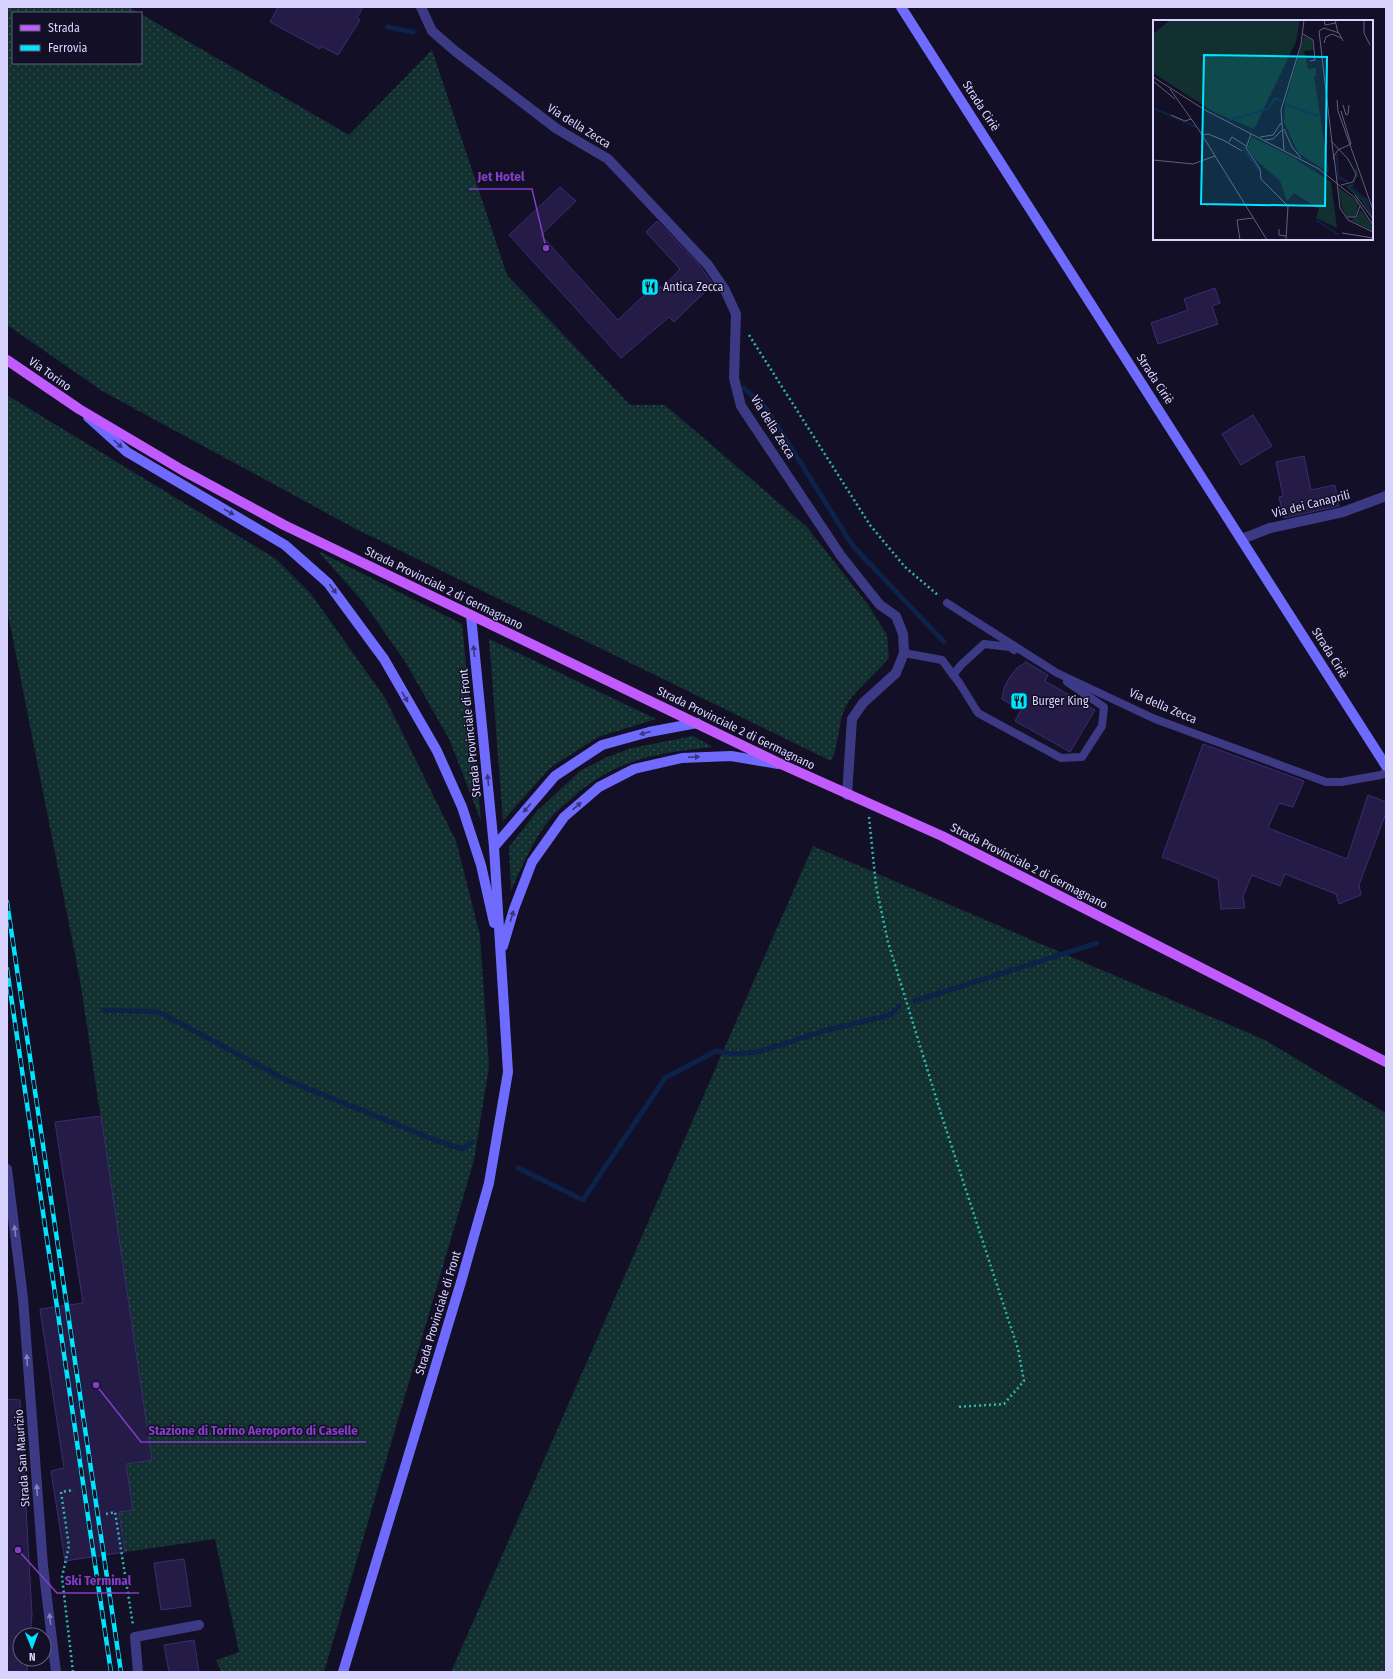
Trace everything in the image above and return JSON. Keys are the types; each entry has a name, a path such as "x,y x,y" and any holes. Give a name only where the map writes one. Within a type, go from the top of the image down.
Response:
{"main road":[{"name":"Strada Ciriè","path":"901,7 1386,766"},
{"name":"Via Torino","path":"7,360 79,409"},
{"name":"Strada Provinciale 2 di Germagnano","path":"79,409 182,470 284,525 783,765 847,795 942,836 1386,1062"},
{"path":"79,409 127,452 285,545 328,583 384,659 437,751 462,807 481,864 500,953"},
{"name":"Strada Provinciale di Front","path":"343,1672 461,1282 489,1183 508,1072 494,847 471,616"},
{"path":"494,847 554,776 602,745 649,732 697,723"},
{"path":"500,953 514,909 532,862 564,817 599,787 634,769 682,758 730,756 783,765"}],"street":[{"name":"Via della Zecca","path":"421,7 432,31 455,51 557,129 608,159 708,265 725,290 736,314 734,378 741,406 841,556 880,605 896,616 903,634 904,653 896,672 863,703 852,719 847,795"},
{"name":"Via dei Canaprili","path":"1242,539 1270,528 1344,512 1386,496"},
{"name":"Strada San Maurizio","path":"7,1169 23,1298 43,1566 56,1672"},
{"path":"138,1672 135,1637 199,1626"}],"lane":[{"name":"Via della Zecca","path":"946,603 1057,673 1155,719 1326,782 1341,782 1381,775 1386,772"},
{"path":"904,653 942,660 978,713 1061,758 1082,757 1102,726 1104,707 1010,647 984,644 961,665 953,675"}],"path":[{"path":"748,334 870,525 905,567 946,603"},
{"path":"868,804 876,886 888,942 942,1118 1018,1349 1024,1381 1004,1404 956,1407"},
{"path":"73,1672 62,1577 69,1546 61,1492 74,1490"},
{"path":"106,1514 116,1512 135,1637"}],"green space":[{"path":"7,7 129,7 137,12 12,12 12,64 142,64 142,15 349,135 432,50 507,275 630,405 665,405 807,527 869,606 887,635 889,658 855,693 847,704 831,761 356,529 104,392 7,325"},
{"path":"7,395 276,559 311,594 385,698 456,841 480,935 489,1067 474,1160 324,1672 221,1672 216,1660 239,1652 215,1539 125,1552 119,1512 126,1464 152,1460 80,980 7,609"},
{"path":"318,551 462,624 481,821 450,741 406,663 364,603"},
{"path":"489,639 656,719 598,737 550,768 503,821"},
{"path":"693,736 713,747 672,752 635,761 617,768 584,788 556,812 544,827 528,854 511,891 509,847 537,811 580,771 607,757 632,748"},
{"path":"813,846 1265,1040 1386,1113 1386,1672 451,1672"}],"building":[{"path":"278,7 363,7 357,18 360,20 338,55 321,46 320,49 270,22"},
{"path":"560,187 576,201 541,235 618,320 656,284 662,288 680,269 646,232 657,221 697,262 713,284 674,322 669,317 621,358 509,235"},
{"path":"1215,288 1220,303 1212,306 1218,324 1158,344 1151,323 1188,310 1184,299"},
{"path":"1253,415 1272,446 1241,465 1222,434"},
{"path":"1304,456 1311,490 1335,485 1339,506 1284,518 1279,497 1283,496 1276,462"},
{"path":"1026,662 1048,675 1045,681 1095,710 1070,752 1015,721 1021,710 1002,699 1004,688 1009,678 1017,668"},
{"path":"1203,744 1304,781 1293,807 1279,803 1268,828 1347,859 1368,795 1386,802 1386,813 1359,885 1361,895 1339,904 1336,894 1285,874 1280,886 1252,875 1243,896 1245,908 1221,909 1218,879 1162,857"},
{"path":"101,1116 152,1460 126,1464 133,1510 119,1512 125,1552 65,1561 51,1471 64,1468 40,1309 83,1303 55,1122"},
{"path":"7,1399 20,1400 32,1615 31,1627 12,1627 12,1667 27,1667 27,1672 7,1672"},
{"path":"184,1559 191,1606 161,1610 154,1563"},
{"path":"194,1640 199,1672 169,1672 164,1645"}],"waterway":[{"path":"388,27 413,32"},
{"path":"744,388 766,408 853,546 944,642"},
{"path":"915,1001 1097,943"},
{"path":"518,1168 583,1200 665,1078 716,1051 733,1054 758,1052 827,1030 890,1015 899,1006"},
{"path":"103,1010 159,1012 284,1079 440,1142 462,1149 472,1143"}],"railway":[{"path":"7,902 121,1672"},
{"path":"7,969 111,1672"}],"place":[{"name":"Jet Hotel","path":"546,248"},
{"name":"Antica Zecca","path":"650,287"},
{"name":"Burger King","path":"1019,701"},
{"name":"Stazione di Torino Aeroporto di Caselle","path":"96,1385"},
{"name":"Ski Terminal","path":"18,1550"}]}
